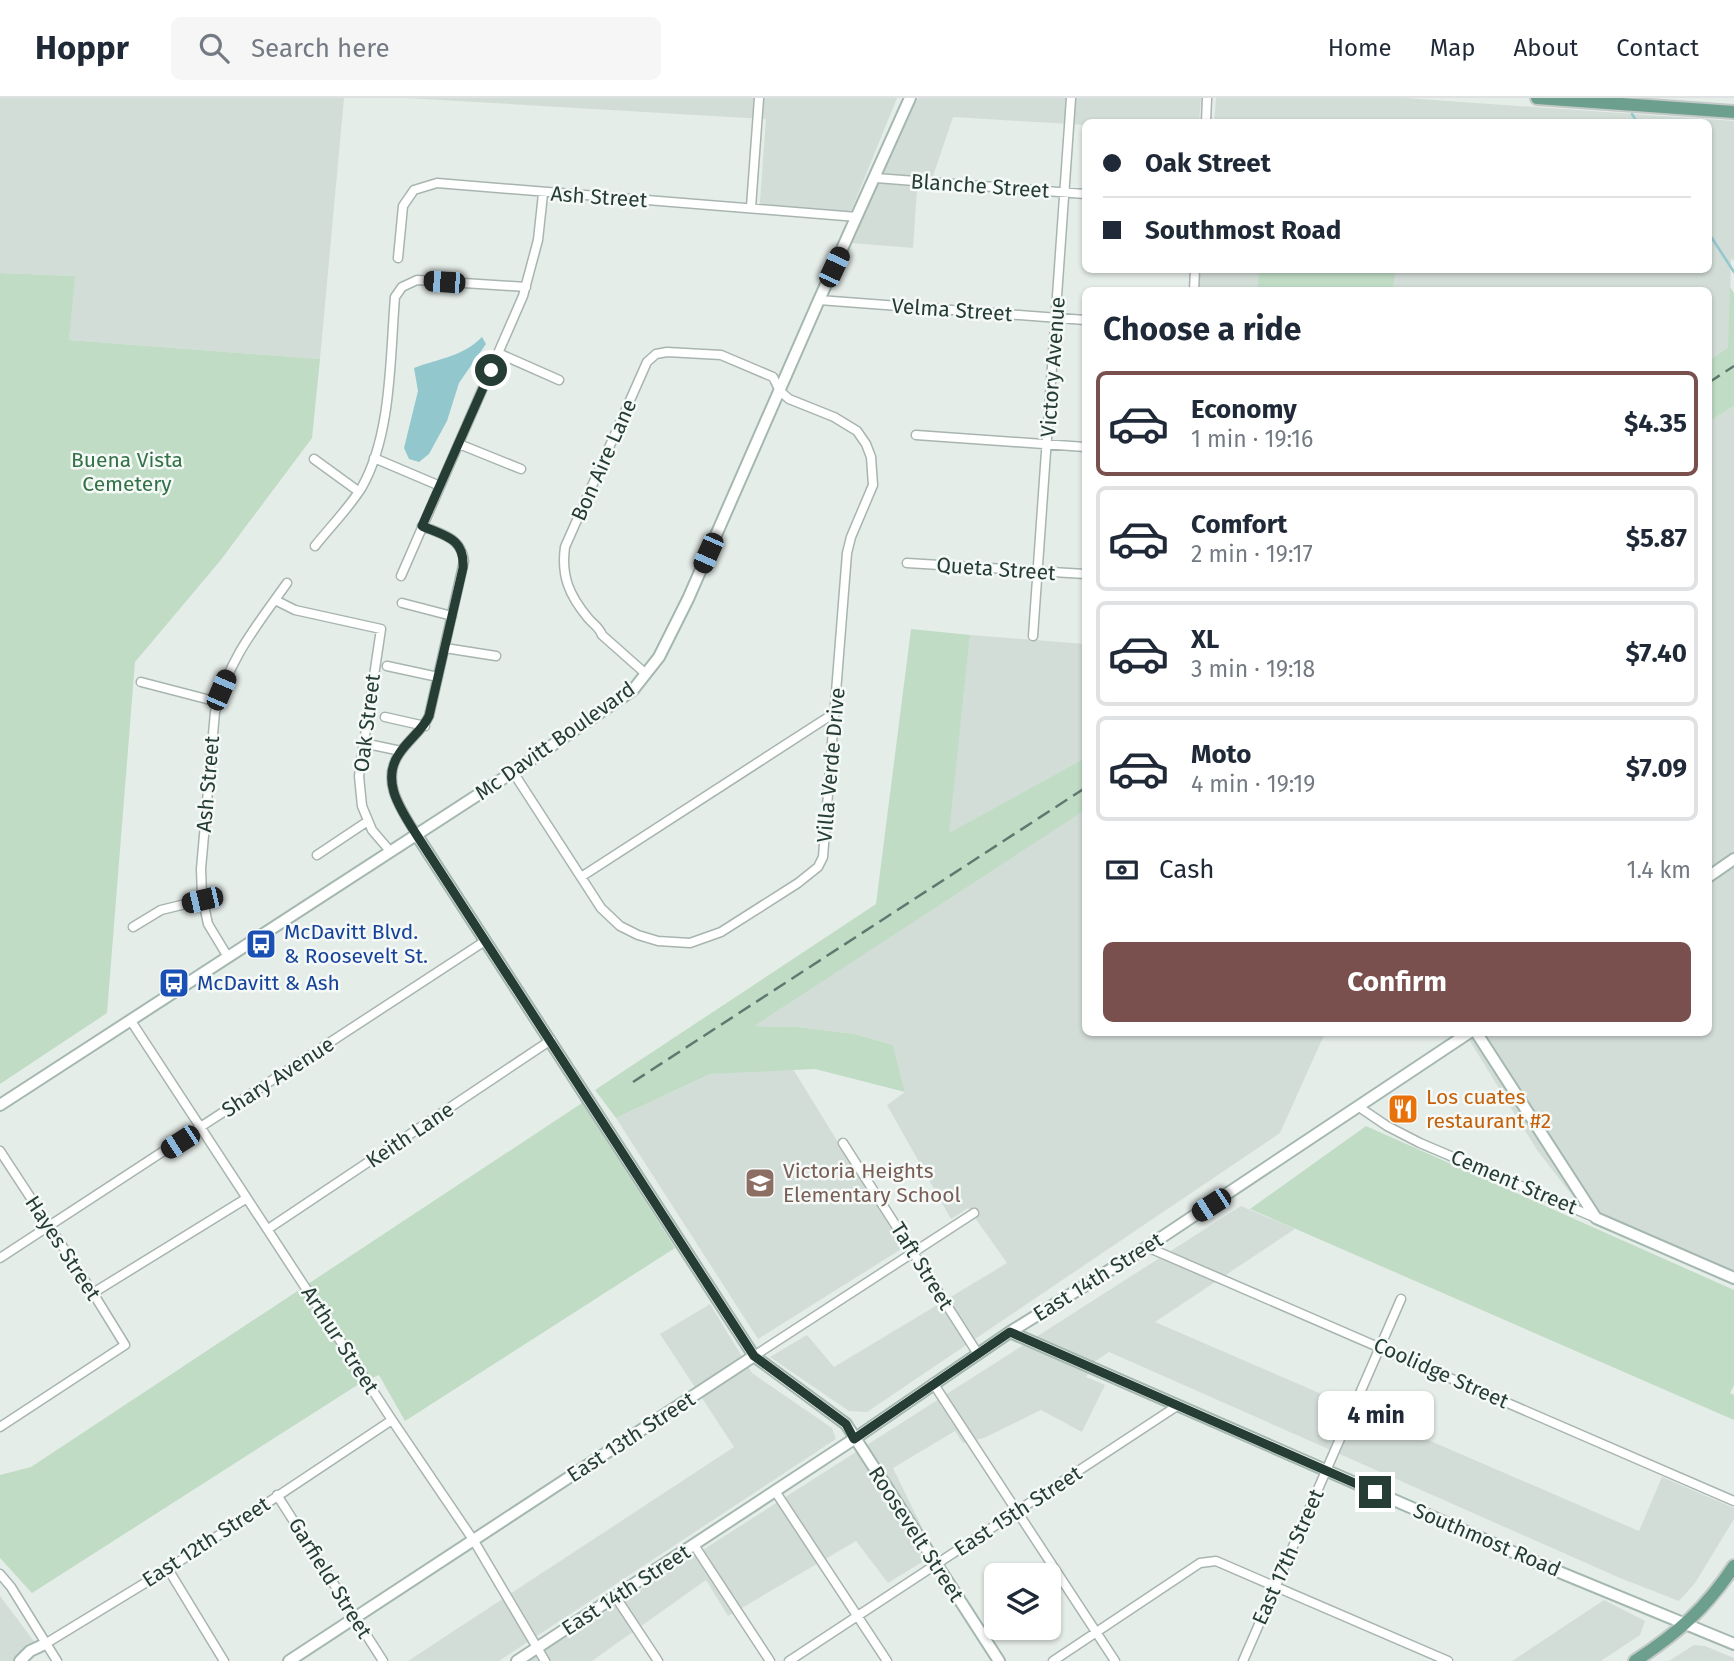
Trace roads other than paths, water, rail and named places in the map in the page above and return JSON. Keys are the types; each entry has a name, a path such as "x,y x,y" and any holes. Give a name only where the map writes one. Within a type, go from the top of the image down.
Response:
{"main road":[{"path":"1537,98 1734,111"},
{"path":"1635,1661 1686,1624 1715,1594 1734,1566"}],"street":[{"path":"751,207 759,98"},
{"name":"Mc Davitt Boulevard","path":"0,1105 513,772 633,690 659,656 688,600 818,300 876,178 910,98"},
{"name":"Victory Avenue","path":"1033,636 1071,98"},
{"path":"1206,119 1208,98"},
{"name":"Blanche Street","path":"876,178 1082,194"},
{"name":"Ash Street","path":"398,258 403,206 414,190 436,183 543,194 751,207 857,217"},
{"path":"401,576 526,286 538,240 543,194"},
{"path":"315,546 358,491 374,458 387,396 395,297 402,287 416,280 526,286"},
{"name":"Velma Street","path":"818,300 1082,320"},
{"name":"Bon Aire Lane","path":"646,674 601,635 599,628 588,618 565,582 563,564 565,547 647,362 656,354 667,352 721,355 773,377 780,391"},
{"path":"498,353 559,380"},
{"name":"Villa Verde Drive","path":"513,772 601,908 620,926 638,935 671,943 690,943 721,932 818,867 823,858 847,553 850,537 873,485 871,457 866,444 848,424 789,399 780,391"},
{"path":"916,435 1082,447"},
{"path":"458,443 521,469"},
{"path":"374,458 440,486"},
{"path":"314,459 358,491"},
{"path":"416,834 394,797 391,782 393,767 401,751 425,726 429,716 463,568 463,550 453,539 422,526"},
{"name":"Queta Street","path":"907,563 1082,574"},
{"name":"Ash Street","path":"229,957 208,924 202,900 201,864 215,712 242,646 288,583"},
{"name":"Oak Street","path":"275,600 295,611 381,629 359,776 362,806 368,821 390,851"},
{"path":"402,603 452,616"},
{"path":"445,648 496,656"},
{"path":"387,666 438,677"},
{"path":"141,682 218,702"},
{"path":"581,877 835,712"},
{"path":"385,717 425,726"},
{"path":"363,743 401,751"},
{"path":"317,855 368,821"},
{"name":"Roosevelt Street","path":"416,834 754,1356 846,1424 999,1661"},
{"path":"1712,874 1734,859"},
{"path":"132,927 161,910 202,900"},
{"name":"Shary Avenue","path":"0,1258 485,941"},
{"name":"Arthur Street","path":"131,1021 474,1541 545,1661"},
{"name":"East 14th Street","path":"517,1661 854,1439 978,1353 1147,1247 1464,1036"},
{"path":"1479,1036 1596,1218 1734,1278"},
{"name":"Keith Lane","path":"268,1229 551,1040"},
{"name":"Cement Street","path":"1359,1107 1387,1126 1420,1143 1596,1218"},
{"name":"Taft Street","path":"843,1143 978,1353"},
{"name":"Hayes Street","path":"0,1151 125,1345 0,1427"},
{"path":"93,1293 247,1198"},
{"name":"East 13th Street","path":"289,1661 974,1213"},
{"name":"Coolidge Street","path":"1147,1247 1734,1501"},
{"name":"East 17th Street","path":"1243,1661 1402,1299"},
{"name":"Southmost Road","path":"1010,1332 1535,1562 1734,1644"},
{"path":"933,1384 1115,1661"},
{"name":"East 15th Street","path":"789,1661 1177,1406"},
{"name":"East 12th Street","path":"20,1661 30,1651 168,1569 392,1420"},
{"path":"775,1491 887,1661"},
{"name":"Garfield Street","path":"277,1495 383,1661"},
{"path":"694,1545 771,1661"},
{"path":"1053,1661 1200,1563 1216,1561 1448,1661"},
{"path":"168,1569 224,1661"},
{"path":"0,1574 57,1661"},
{"path":"615,1596 658,1661"}],"water":[{"path":"482,337 486,344 459,383 447,421 429,454 419,462 409,459 404,448 418,391 414,368 459,353"}],"waterway":[{"path":"1632,114 1635,119"},
{"path":"1712,238 1734,272"}],"railway":[{"path":"1712,380 1734,366"},
{"path":"633,1082 1082,790"}],"place":[{"name":"McDavitt Blvd. & Roosevelt St.","path":"261,944"},
{"name":"McDavitt & Ash","path":"174,983"},
{"name":"Los cuates restaurant #2","path":"1403,1109"},
{"name":"Victoria Heights Elementary School","path":"760,1183"}],"park label":[{"name":"Buena Vista Cemetery","path":"127,472"}]}
